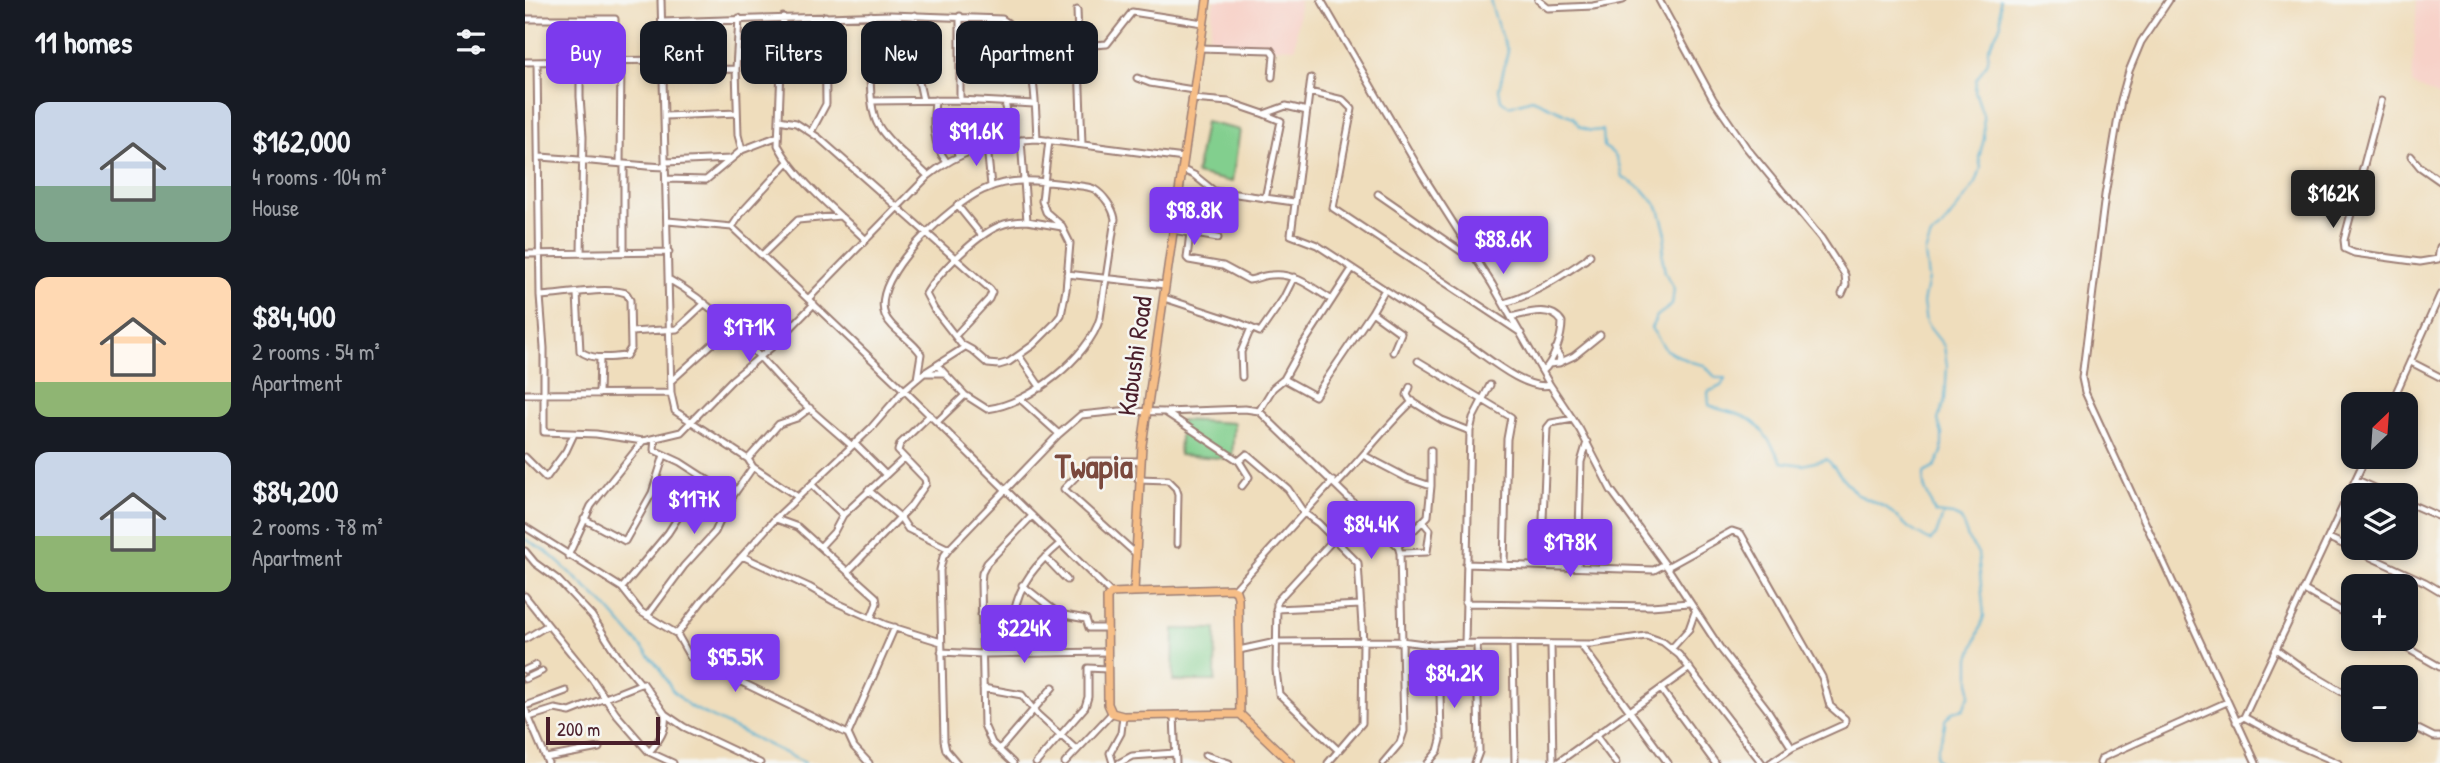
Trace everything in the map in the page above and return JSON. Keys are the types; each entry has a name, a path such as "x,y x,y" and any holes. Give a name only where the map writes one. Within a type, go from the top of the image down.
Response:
{"main road":[{"name":"Kabushi Road","path":"1134,592 1140,461 1207,0"},
{"path":"1240,714 1238,597 1234,590 1111,593 1107,598 1107,669 1108,704 1112,713 1123,716 1240,714 1291,763"}],"street":[{"path":"661,0 662,21"},
{"path":"1321,0 1422,174 1475,256 1550,385 1587,442 1611,490 1666,565 1727,659 1767,709 1791,748"},
{"path":"1538,0 1549,8 1593,6 1623,0"},
{"path":"1659,0 1713,99 1746,147 1821,238 1845,275 1846,285 1842,294"},
{"path":"2169,0 2141,43 2121,100 2105,195 2082,377 2085,392 2256,763"},
{"path":"1077,10 1078,21"},
{"path":"1098,45 1107,44 1127,16 1135,11 1203,23"},
{"path":"681,21 871,15 997,18 1009,23 1031,62 1037,139"},
{"path":"871,15 874,114 879,127 928,176"},
{"path":"915,15 918,82 923,100"},
{"path":"811,132 826,104 825,16"},
{"path":"960,16 960,100"},
{"path":"783,17 776,137 778,145 788,162 865,239"},
{"path":"739,18 736,69 741,150"},
{"path":"525,19 615,21"},
{"path":"1199,48 1271,50 1274,55 1272,77"},
{"path":"525,62 546,62"},
{"path":"537,62 544,432 596,434 642,441 681,432 724,387 814,304"},
{"path":"727,69 736,69"},
{"path":"1136,78 1193,90"},
{"path":"1311,78 1291,234 1317,245 1492,363 1530,383 1550,385"},
{"path":"579,84 583,159 581,253"},
{"path":"619,84 624,252"},
{"path":"664,84 671,393 675,411 748,459 753,467 798,497"},
{"path":"1080,84 1082,144"},
{"path":"1309,92 1343,100 1352,109 1333,208 1521,333"},
{"path":"1192,99 1229,102 1280,121 1265,199"},
{"path":"935,100 935,139 946,162"},
{"path":"872,101 960,100 1034,104"},
{"path":"2381,101 2344,240 2345,249 2354,253 2420,262 2438,259 2440,247"},
{"path":"1005,102 1013,141"},
{"path":"1263,114 1286,106 1307,111"},
{"path":"665,116 737,113"},
{"path":"958,155 951,127 954,120 982,117 988,145 991,186"},
{"path":"779,120 792,121 811,132 992,292 957,338 955,355"},
{"path":"667,180 706,180 741,150 776,137"},
{"path":"1021,139 1027,221"},
{"path":"809,298 928,176 958,155 988,145 1037,139 1184,158"},
{"path":"1049,140 1043,206 1062,226 1070,239 1061,315 1019,356 999,365 992,365 965,347 934,309 926,294 982,236 1007,223 1027,221 1062,226"},
{"path":"2411,156 2420,167 2440,181"},
{"path":"539,157 622,164 730,159"},
{"path":"732,227 742,212 788,162"},
{"path":"1182,170 1194,175 1214,191 1294,202"},
{"path":"917,379 921,354 888,320 884,306 887,285 895,269 927,233 957,205 991,186 1023,180 1092,188 1112,208 1115,219 1096,331 1084,347 1041,388 1020,399 987,409 965,395 937,365"},
{"path":"1377,194 1462,252 1475,256"},
{"path":"957,205 982,236"},
{"path":"762,255 798,220 840,216"},
{"path":"668,221 732,227 809,298 1111,593"},
{"path":"1173,230 1218,237"},
{"path":"1190,233 1189,260 1223,266 1249,280 1273,274 1294,277 1332,300"},
{"path":"525,254 669,252"},
{"path":"1503,303 1520,299 1590,255"},
{"path":"1259,411 1273,388 1284,379 1352,269"},
{"path":"1067,274 1165,285"},
{"path":"1164,298 1262,331 1294,277"},
{"path":"670,280 705,303 810,408 886,475"},
{"path":"1284,379 1315,396 1384,291"},
{"path":"540,296 607,292 627,294 630,300 631,348 626,356 600,358 580,351 577,294"},
{"path":"2397,392 2440,295"},
{"path":"631,332 671,331 682,325 705,303"},
{"path":"1511,317 1537,311 1558,316 1562,322 1562,331 1549,365 1543,371"},
{"path":"1372,312 1401,333 1393,352"},
{"path":"671,381 730,328"},
{"path":"1242,377 1241,352 1251,328"},
{"path":"1549,365 1574,356 1600,335"},
{"path":"677,634 702,601 776,518 879,419 904,390 924,373 965,347"},
{"path":"1555,349 1560,357 1559,363"},
{"path":"1019,356 1041,388"},
{"path":"599,394 600,358"},
{"path":"1418,361 1511,417 1507,439 1504,565"},
{"path":"2411,362 2440,377"},
{"path":"924,373 943,373"},
{"path":"1465,643 1470,431 1490,385"},
{"path":"1411,387 1407,396 1413,401 1442,419 1470,431"},
{"path":"525,394 671,393"},
{"path":"937,422 965,395"},
{"path":"1020,399 1059,434"},
{"path":"1234,590 1304,513 1365,456 1379,436 1413,401"},
{"path":"748,459 779,424 797,418 810,408"},
{"path":"957,763 946,750 943,741 940,570 943,557 949,549 1073,420 1091,413 1245,409 1259,411 1398,545 1404,731 1400,743 1383,763"},
{"path":"1165,412 1239,461 1249,477 1242,486"},
{"path":"848,571 920,495 926,481 898,454 898,447 930,415"},
{"path":"1541,565 1547,428 1551,423 1573,419"},
{"path":"525,457 546,478 566,451 574,434"},
{"path":"655,438 654,450 680,461 714,484 725,488 732,498"},
{"path":"569,556 584,519 599,495 642,441"},
{"path":"1578,566 1581,462 1587,442"},
{"path":"1398,545 1424,523 1428,516 1431,450"},
{"path":"584,519 625,541 652,493 664,455"},
{"path":"1239,461 1244,455 1248,455 1290,491 1304,513 1358,563 1363,642 1362,723 1328,763"},
{"path":"1365,456 1407,478 1431,486"},
{"path":"821,546 843,515 904,459"},
{"path":"1135,553 1064,489 1091,461 1140,461"},
{"path":"647,615 684,566 715,533 732,498 753,467"},
{"path":"2236,722 2244,717 2361,469"},
{"path":"622,588 668,533 704,477"},
{"path":"1139,479 1168,480 1176,488 1177,544"},
{"path":"2357,480 2364,483"},
{"path":"812,485 843,515"},
{"path":"868,490 900,517 908,529 949,549"},
{"path":"2418,507 2440,517"},
{"path":"1013,763 988,738 985,730 981,583 987,563 1032,516"},
{"path":"776,518 792,523 876,597 877,603 871,618"},
{"path":"1400,553 1427,552 1430,530 1424,523"},
{"path":"525,527 622,588 647,615 677,634 690,657 848,734 869,763"},
{"path":"1466,564 1654,570 1732,531 1744,538 1766,583 1822,677 1831,706 1846,722 1791,748 1770,763"},
{"path":"2329,538 2440,591"},
{"path":"1334,539 1277,601 1276,642 1279,694 1338,750"},
{"path":"1014,614 1022,585 1045,557 1061,543"},
{"path":"525,551 535,563 557,579 593,617 617,655 641,684"},
{"path":"742,556 871,618 941,642"},
{"path":"1045,557 1067,580"},
{"path":"1022,585 1059,614"},
{"path":"2304,590 2341,611"},
{"path":"525,596 616,714 649,752 673,763"},
{"path":"1465,603 1651,606 1689,603"},
{"path":"1276,609 1361,605"},
{"path":"1672,648 1689,629 1695,611"},
{"path":"981,615 1059,614 1086,619 1089,628 1107,628"},
{"path":"525,639 548,625"},
{"path":"848,734 895,627"},
{"path":"1239,650 1276,642 1401,641 1439,645 1581,645 1646,636 1672,648 1762,763"},
{"path":"1475,763 1479,752 1477,643"},
{"path":"1513,644 1515,763"},
{"path":"1429,763 1438,751 1441,740 1439,645"},
{"path":"1551,645 1555,763 1690,668"},
{"path":"1581,645 1668,763"},
{"path":"2276,649 2341,691"},
{"path":"2412,651 2440,667"},
{"path":"941,652 1107,652"},
{"path":"525,670 536,665"},
{"path":"1036,763 1085,707 1088,696 1088,668 1107,669"},
{"path":"525,679 542,671"},
{"path":"529,718 555,709 570,712 643,682 664,714 666,723 649,752"},
{"path":"999,750 1053,687"},
{"path":"983,688 1020,694 1077,750"},
{"path":"1661,689 1715,763"},
{"path":"566,691 525,708 547,761 599,748"},
{"path":"2100,763 2102,758 2227,702"},
{"path":"1065,763 1112,713"},
{"path":"664,714 692,733 760,763"},
{"path":"1174,715 1176,763"},
{"path":"1112,763 1110,753 1121,733 1123,716"},
{"path":"2244,717 2337,763"},
{"path":"2418,729 2440,737"},
{"path":"1596,736 1616,763"},
{"path":"1119,763 1132,756 1175,753"},
{"path":"1205,755 1229,763"},
{"path":"1565,757 1569,763"}],"shaded area":[{"path":"1214,0 1300,0 1295,48 1213,45 1209,41"},
{"path":"2417,0 2440,0 2440,97 2412,84"}],"green space":[{"path":"1205,122 1240,130 1232,182 1196,174"},
{"path":"1181,420 1234,423 1232,459 1179,455"},
{"path":"1174,629 1216,629 1215,681 1173,681"}],"waterway":[{"path":"1490,0 1508,51 1499,89 1501,100 1509,106 1532,99 1573,117 1579,126 1590,131 1603,130 1604,147 1615,156 1622,177 1643,189 1659,208 1666,234 1662,256 1665,272 1674,289 1672,305 1657,316 1651,328 1666,350 1704,365 1716,378 1726,378 1721,386 1708,392 1709,405 1752,421 1767,437 1782,462 1803,465 1827,459 1856,494 1887,508 1910,529 1930,541 1936,535 1943,515"},
{"path":"1941,763 1936,757 1945,720 1952,712 1963,709 1970,694 1970,658 1984,616 1978,553 1969,541 1961,519 1935,513 1924,486 1924,473 1935,467 1942,452 1942,434 1938,420 1945,400 1947,366 1944,346 1926,323 1923,303 1928,279 1925,253 1931,236 1943,227 1976,183 1981,168 1979,158 1984,138 1983,115 1975,91 1976,80 1988,61 1988,49 2001,24 2000,0"},
{"path":"525,539 547,552 604,604 659,667 672,690 689,706 805,763"}],"district":[{"name":"Twapia","path":"1094,466"}]}
